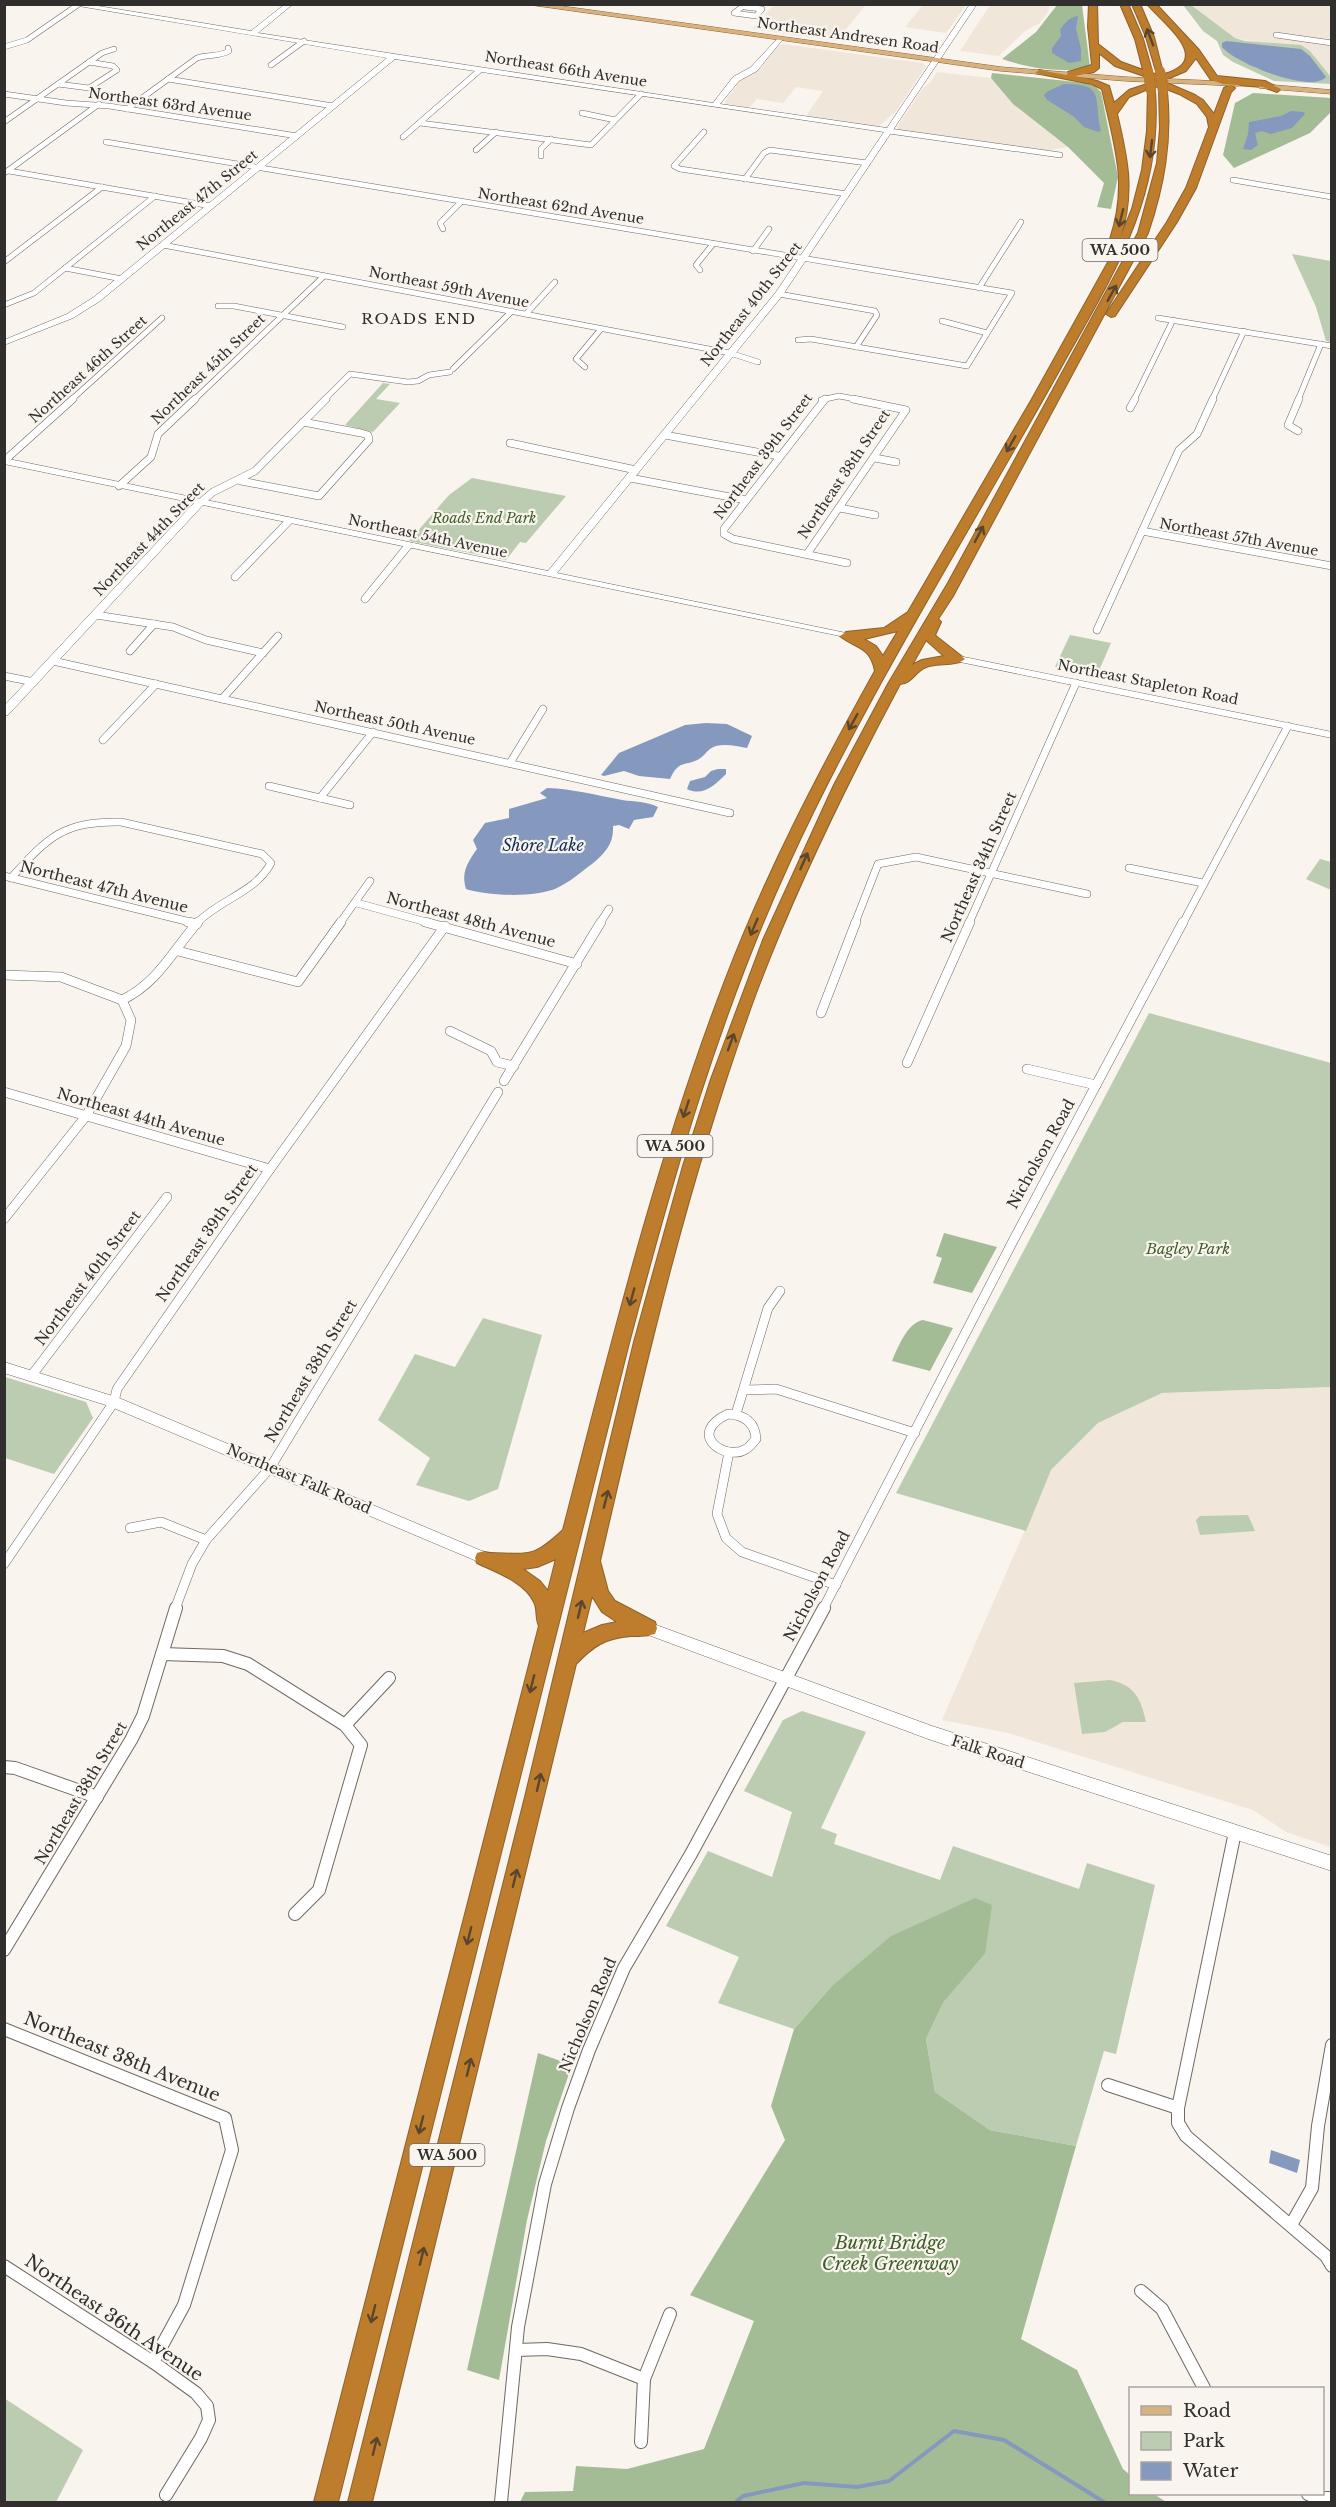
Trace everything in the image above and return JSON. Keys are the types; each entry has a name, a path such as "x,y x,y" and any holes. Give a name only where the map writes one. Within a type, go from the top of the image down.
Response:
{"highway":[{"path":"1061,75 1095,68 1093,4"},
{"name":"WA 500","path":"326,2502 546,1627 661,1190 715,1025 782,863 830,764 881,670 1103,283 1135,215 1144,188 1152,144 1157,81 1124,4"},
{"name":"WA 500","path":"360,2502 674,1228 725,1060 786,901 831,802 1129,263 1148,219 1159,184 1166,120 1150,37 1136,4"},
{"path":"1151,4 1214,78 1223,81 1265,84 1277,89"},
{"path":"1113,113 1119,100 1126,94 1181,70 1189,64 1192,55 1187,44"},
{"path":"1095,45 1102,54 1118,64 1185,94 1203,105 1211,115 1213,127"},
{"path":"1039,73 1101,84 1106,88 1126,181 1121,219 1105,260 1039,393"},
{"path":"1063,381 1089,347 1172,222 1191,188 1226,91 1231,88"},
{"path":"846,636 875,634 897,627 931,584"},
{"path":"951,586 929,635 937,646 958,659"},
{"path":"846,636 872,649 879,658 881,670"},
{"path":"873,724 913,669 930,660 958,659"},
{"path":"484,1558 533,1562 548,1557 570,1536"},
{"path":"592,1556 595,1583 601,1600 614,1612 648,1628"},
{"path":"484,1558 520,1577 535,1588 544,1603 546,1627"},
{"path":"567,1662 580,1645 603,1631 648,1628"}],"main road":[{"name":"Northeast Andresen Road","path":"526,4 936,61 1039,73 1254,85 1277,89"},
{"name":"Northeast Andresen Road","path":"1157,81 1231,88 1332,92"}],"street":[{"path":"253,33 290,4"},
{"name":"Northeast 40th Street","path":"550,575 779,294 974,4"},
{"path":"4,47 27,40 75,5"},
{"name":"Northeast 66th Avenue","path":"75,5 480,70 1060,154"},
{"path":"741,6 746,6 754,8 762,9 756,16 734,13 741,6"},
{"path":"1276,35 1332,43"},
{"path":"715,105 736,80 754,69 778,39"},
{"path":"271,65 304,41"},
{"path":"127,109 200,56 224,55 229,51 228,48"},
{"path":"4,122 105,52 114,49"},
{"name":"Northeast 47th Street","path":"4,343 81,310 394,56"},
{"path":"58,84 89,88 117,70 116,67 89,63"},
{"path":"403,137 480,70"},
{"path":"168,79 333,106"},
{"name":"Northeast 63rd Avenue","path":"4,94 66,103 99,104 297,136"},
{"path":"420,123 591,145 641,94"},
{"path":"7,172 99,104"},
{"path":"582,113 615,120"},
{"path":"476,150 496,132"},
{"path":"704,132 674,166 847,194"},
{"path":"541,156 541,149 551,139"},
{"name":"Northeast 62nd Avenue","path":"106,142 1012,293 987,333"},
{"path":"745,179 764,153 770,150 867,163"},
{"path":"7,172 211,206"},
{"path":"1233,180 1332,197"},
{"path":"4,262 102,187"},
{"path":"4,305 34,293 155,196"},
{"path":"443,229 440,222 461,202"},
{"path":"979,288 1021,222"},
{"path":"753,251 769,229"},
{"path":"700,270 696,265 713,244"},
{"name":"Northeast 59th Avenue","path":"163,245 730,353 758,362"},
{"path":"65,268 122,279"},
{"name":"Northeast 45th Street","path":"119,486 151,457 158,434 324,276"},
{"path":"526,314 555,282"},
{"path":"779,294 875,311 877,315 856,347"},
{"path":"218,306 234,306 343,327"},
{"name":"Northeast 44th Street","path":"4,713 213,490 255,471 350,374 408,382 452,370 512,311"},
{"name":"Northeast 46th Street","path":"4,461 162,318"},
{"path":"1158,318 1332,346"},
{"path":"1130,408 1173,320"},
{"path":"798,340 812,339 967,366 987,333 942,321"},
{"path":"585,366 576,358 601,329"},
{"path":"1097,630 1179,450 1197,434 1244,331"},
{"path":"1298,431 1288,425 1321,344"},
{"name":"Northeast 39th Street","path":"807,554 733,539 724,534 724,529 822,399 839,396 906,410"},
{"name":"Northeast 38th Street","path":"807,554 906,410"},
{"path":"239,480 319,496 369,440 368,435 303,422"},
{"path":"665,435 778,456"},
{"path":"510,443 746,500"},
{"path":"874,458 896,462"},
{"name":"Northeast 54th Avenue","path":"4,461 846,636"},
{"path":"840,508 875,515"},
{"path":"235,577 289,521"},
{"name":"Northeast 57th Avenue","path":"1142,531 1332,566"},
{"path":"365,599 408,546"},
{"path":"807,554 847,563"},
{"path":"96,615 173,627 206,640 263,653"},
{"path":"130,651 154,624"},
{"path":"222,699 278,636"},
{"name":"Northeast Stapleton Road","path":"958,659 1332,735"},
{"name":"Northeast 50th Avenue","path":"53,661 730,813"},
{"path":"4,676 34,682"},
{"name":"Northeast 34th Street","path":"907,1062 1076,683"},
{"path":"102,741 156,684"},
{"path":"510,763 543,709"},
{"name":"Nicholson Road","path":"501,2502 516,2350 545,2184 568,2108 589,2050 624,1968 691,1854 785,1681 1096,1085 1288,726"},
{"path":"320,798 373,732"},
{"path":"269,786 350,805"},
{"path":"8,877 43,842 58,832 77,824 100,820 121,822 262,854 271,863 257,883 219,904 197,924 154,980 137,995 122,1000"},
{"path":"821,1013 878,864 916,856 1087,894"},
{"path":"1129,868 1203,883"},
{"name":"Northeast 47th Avenue","path":"8,877 197,924"},
{"path":"178,951 298,982 357,903 370,881"},
{"name":"Northeast 48th Avenue","path":"357,903 577,964"},
{"path":"504,1081 609,909"},
{"name":"Northeast 39th Street","path":"4,1564 114,1402 117,1389 270,1169 445,926"},
{"path":"4,975 60,977 100,990 122,1000 131,1020 126,1046 86,1116 4,1219"},
{"path":"450,1031 491,1051 497,1062 514,1066"},
{"path":"1028,1069 1096,1085"},
{"name":"Northeast 44th Avenue","path":"4,1092 270,1169"},
{"name":"Northeast 38th Street","path":"4,1950 97,1797 143,1716 179,1596 192,1564 206,1540 270,1468 498,1092"},
{"name":"Northeast 40th Street","path":"32,1375 56,1347 167,1197"},
{"path":"736,1414 768,1308 780,1291"},
{"name":"Northeast Falk Road","path":"4,1367 114,1402 484,1558"},
{"path":"745,1389 776,1389 915,1432"},
{"path":"736,1414 754,1424 756,1439 744,1450 729,1452 712,1444 708,1437 708,1428 720,1416 736,1414"},
{"path":"729,1452 717,1514 726,1538 742,1552 836,1585"},
{"path":"130,1528 161,1522 206,1540"},
{"name":"Falk Road","path":"648,1628 785,1681 931,1733 1332,1864"},
{"path":"162,1654 223,1656 248,1664 345,1725 361,1745 319,1890 295,1914"},
{"path":"345,1725 389,1678"},
{"path":"4,1767 15,1768 97,1797"},
{"path":"1235,1832 1178,2108 1178,2123 1186,2136 1326,2256 1332,2266"},
{"name":"Northeast 38th Avenue","path":"4,2029 225,2118 232,2150 184,2305 153,2362"},
{"path":"1290,2225 1312,2188 1318,2126 1332,2045"},
{"path":"1108,2085 1178,2108"},
{"name":"Northeast 36th Avenue","path":"4,2266 153,2362 196,2393 207,2406 209,2420 201,2438 166,2495"},
{"path":"1141,2291 1162,2309 1203,2387"},
{"path":"641,2442 644,2379 670,2314"},
{"path":"516,2350 547,2349 581,2354 644,2379"},
{"path":"1312,2495 1317,2498 1332,2498"}],"shaded area":[{"path":"774,5 866,5 836,41 752,29"},
{"path":"923,5 966,5 946,33 905,27"},
{"path":"990,5 1050,5 1040,23 1025,31 999,56 960,51"},
{"path":"1191,5 1331,5 1331,77 1310,51 1235,38"},
{"path":"783,44 922,63 926,66 896,111 878,127 806,116 823,91 796,87 783,103 757,99 749,108 726,104 725,101 741,80 761,68 778,46"},
{"path":"937,72 991,78 1013,104 1068,147 1046,151 898,129 897,127 923,88 930,83"},
{"path":"1331,1387 1331,1847 1286,1832 1253,1810 1008,1733 942,1720 1051,1470 1098,1423 1162,1393"}],"green space":[{"path":"1057,5 1082,5 1090,67 1068,70 1045,69 1002,59 1036,32"},
{"path":"1183,5 1191,5 1235,38 1245,41 1301,45 1310,51 1331,77 1331,84 1274,81 1233,62 1223,55 1217,41 1203,31"},
{"path":"992,73 1085,83 1095,86 1101,92 1118,177 1111,209 1097,207 1104,183 1068,147 1013,104 991,78"},
{"path":"1253,93 1331,98 1331,112 1310,133 1234,168 1223,155 1235,103"},
{"path":"1292,254 1331,261 1331,342 1326,341 1316,307"},
{"path":"383,383 390,384 376,399 400,403 373,432 345,425"},
{"name":"Roads End Park","path":"472,478 566,496 526,543 520,542 506,560 409,541 449,495"},
{"path":"1070,635 1111,643 1097,675 1055,667"},
{"path":"1320,859 1331,862 1331,890 1306,879"},
{"name":"Bagley Park","path":"1149,1013 1331,1063 1331,1387 1162,1393 1098,1423 1051,1470 1026,1531 896,1493"},
{"path":"944,1233 997,1247 972,1293 933,1283 942,1258 936,1256"},
{"path":"483,1318 542,1335 498,1489 469,1501 416,1485 430,1458 378,1420 415,1354 455,1367"},
{"path":"923,1320 953,1328 930,1371 892,1361 908,1331 917,1322"},
{"path":"5,1377 86,1402 93,1418 54,1474 5,1458"},
{"path":"1248,1515 1255,1531 1200,1535 1196,1520 1200,1516"},
{"path":"1110,1680 1125,1685 1136,1694 1146,1722 1123,1722 1105,1732 1082,1734 1074,1683"},
{"path":"802,1711 866,1732 821,1828 837,1834 834,1844 940,1880 953,1846 1079,1889 1087,1863 1155,1885 1116,2054 1104,2051 1076,2146 990,2130 935,2092 926,2039 943,2003 985,1954 831,1987 794,2029 718,2003 739,1957 666,1926 708,1851 772,1877 792,1812 744,1791 783,1720"},
{"name":"Burnt Bridge Creek Greenway","path":"975,1898 992,1905 985,1954 943,2003 926,2039 935,2092 990,2130 1076,2146 1021,2339 1077,2370 1123,2469 1129,2474 1129,2495 1156,2495 1166,2502 520,2502 525,2492 573,2491 576,2466 627,2469 704,2449 754,2321 690,2295 785,2140 771,2106 794,2029 831,1987 891,1936"},
{"path":"538,2053 572,2065 546,2141 527,2220 499,2380 467,2370"},
{"path":"4,2398 83,2450 56,2502 5,2502"}],"water":[{"path":"1078,16 1076,29 1081,49 1081,61 1069,63 1052,53 1052,48 1061,36 1060,30 1063,25"},
{"path":"1226,41 1301,49 1310,56 1326,77 1318,81 1305,82 1273,74 1230,54 1222,47 1222,43"},
{"path":"1064,84 1092,90 1097,101 1101,131 1084,127 1073,116 1047,100 1044,95 1048,91"},
{"path":"1291,111 1305,114 1292,128 1271,134 1262,131 1255,133 1258,145 1251,150 1243,149 1249,122 1281,116"},
{"path":"727,724 752,736 747,748 728,745 714,747 699,759 679,766 670,779 639,776 624,771 601,775 619,753 685,725"},
{"path":"726,769 726,774 713,786 698,792 687,789 690,781 705,777 711,771"},
{"name":"Shore Lake","path":"547,788 658,807 653,817 634,820 629,829 619,825 613,826 612,838 605,852 580,874 557,888 525,895 486,893 466,889 464,878 466,868 477,849 473,840 485,823 509,818 509,809 547,798 540,793"},
{"path":"1271,2150 1300,2160 1297,2173 1269,2163"}],"waterway":[{"path":"736,2502 743,2496 804,2483 857,2487 889,2481 954,2431 1004,2440 1104,2502"}],"district":[{"name":"ROADS END","path":"419,319"}]}
